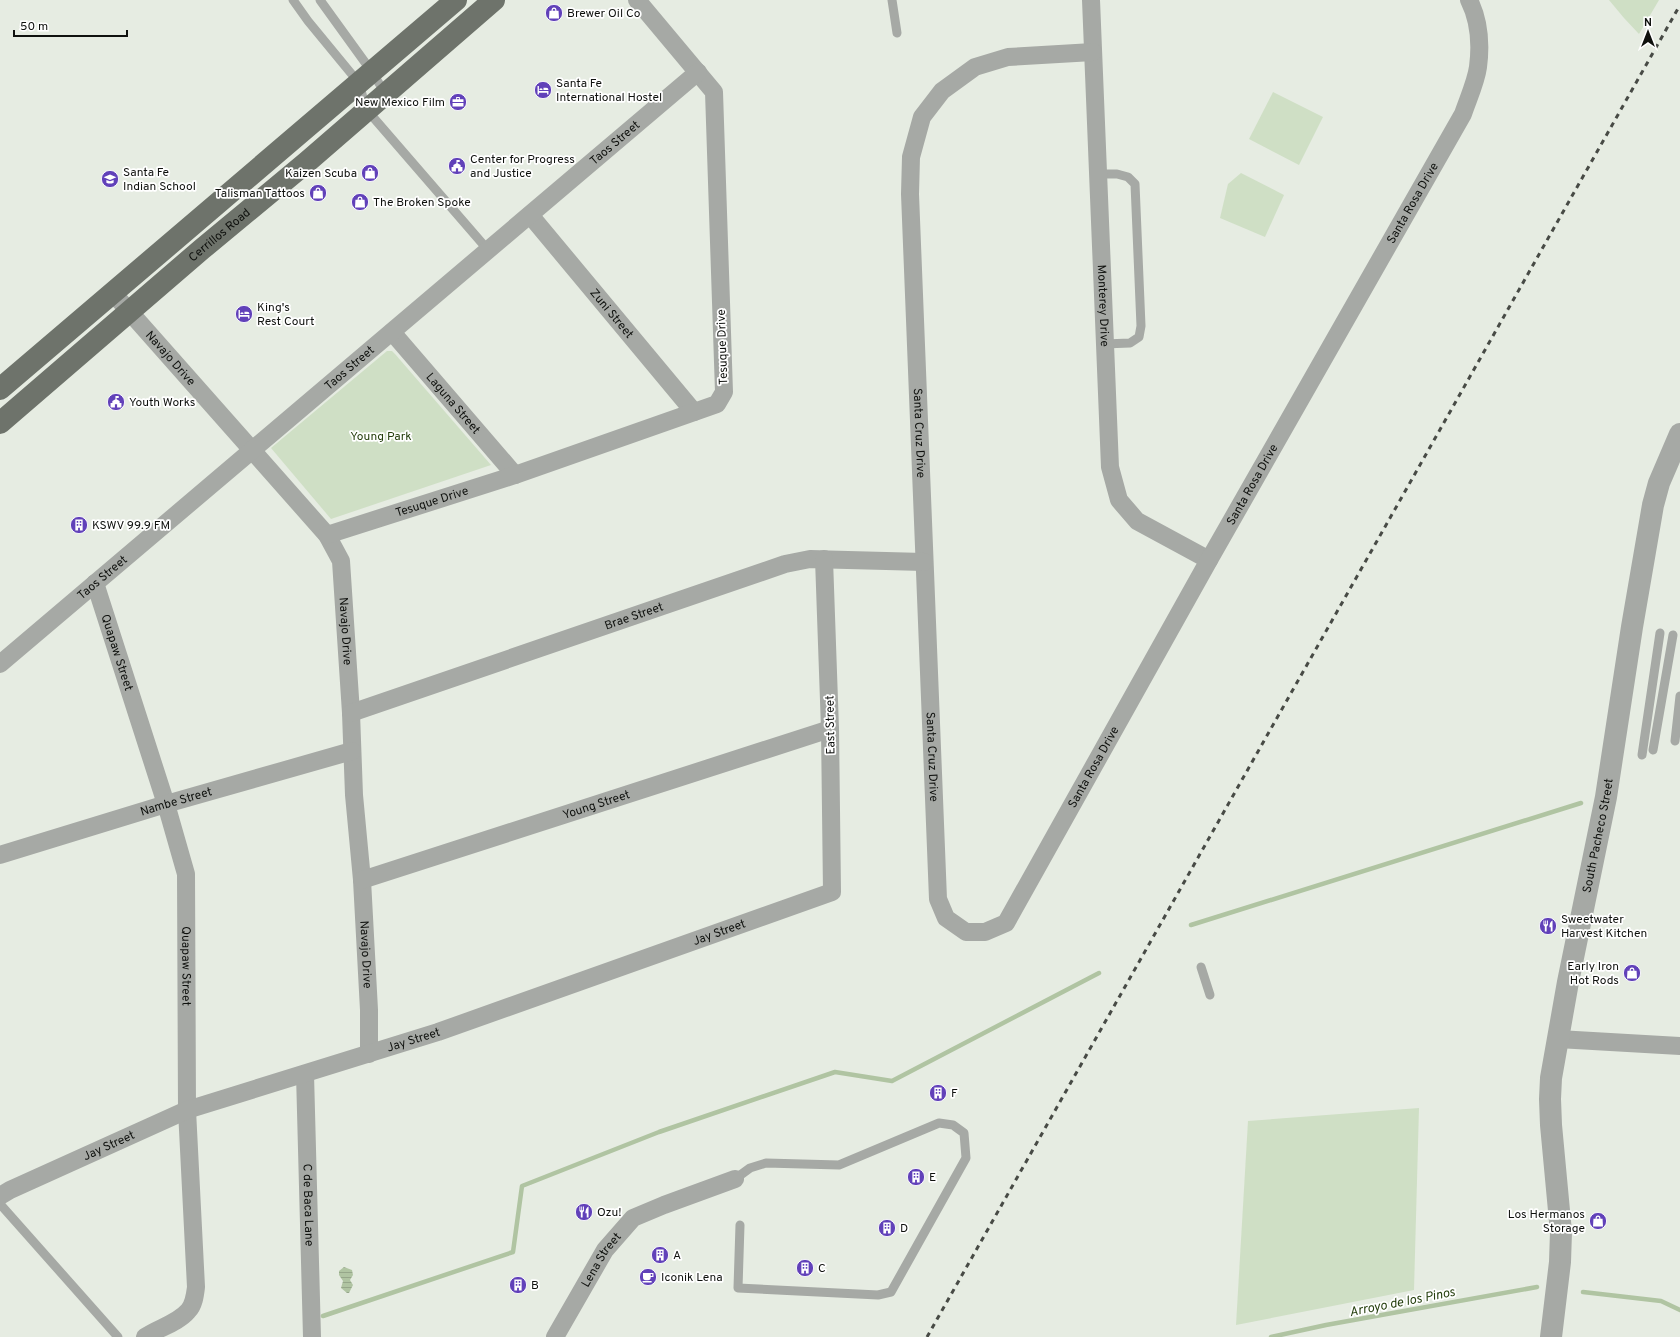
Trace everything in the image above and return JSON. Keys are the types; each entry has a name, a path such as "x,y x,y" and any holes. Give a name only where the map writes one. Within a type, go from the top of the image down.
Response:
{"main road":[{"name":"Cerrillos Road","path":"0,389 456,0"},
{"name":"Cerrillos Road","path":"0,423 307,162 366,109 494,0"}],"street":[{"name":"Tesuque Drive","path":"327,536 515,475 717,404 724,392 714,92 637,0"},
{"name":"Monterey Drive","path":"1091,0 1110,467 1120,500 1137,521 1209,560"},
{"name":"Santa Rosa Drive","path":"966,932 985,932 1006,922 1209,560 1463,114 1478,67 1479,30 1473,8 1469,0"},
{"name":"Santa Cruz Drive","path":"966,932 946,918 938,899 910,194 911,157 922,117 942,91 975,67 1008,57 1093,52"},
{"name":"Taos Street","path":"2,658 95,583 252,451 698,72"},
{"name":"Zuni Street","path":"530,215 694,412"},
{"name":"Navajo Drive","path":"113,292 327,536 341,561 351,712 352,751 362,880 369,1010 368,1054"},
{"name":"Laguna Street","path":"392,332 515,475"},
{"name":"South Pacheco Street","path":"1551,1337 1560,1262 1561,1232 1550,1099 1551,1078 1606,797 1652,505 1659,483 1680,434"},
{"name":"Brae Street","path":"351,712 785,564 810,559 924,562"},
{"name":"East Street","path":"824,560 830,729 832,892"},
{"name":"Quapaw Street","path":"95,583 166,804 186,874 187,1110 195,1272 194,1300 189,1311 178,1319 145,1337"},
{"name":"Young Street","path":"362,880 830,729"},
{"name":"Nambe Street","path":"0,855 166,804 352,751"},
{"name":"Jay Street","path":"0,1196 10,1190 187,1110 438,1032 832,892"},
{"path":"1558,1039 1680,1046"},
{"name":"C de Baca Lane","path":"304,1074 312,1337"},
{"name":"Lena Street","path":"555,1337 605,1250 633,1218 734,1179"}],"lane":[{"path":"293,0 308,21 365,78 385,93"},
{"path":"320,0 365,78 366,109 488,250"},
{"path":"892,0 896,33"},
{"path":"1097,174 1117,174 1128,177 1134,184 1141,326 1139,337 1130,343 1104,344"},
{"path":"1642,756 1660,633"},
{"path":"1653,750 1673,635"},
{"path":"1674,741 1680,696"},
{"path":"1201,967 1210,995"},
{"path":"734,1179 750,1168 766,1163 840,1164 939,1123 953,1125 964,1133 966,1158 891,1292 878,1295 738,1288 740,1226"},
{"path":"0,1204 118,1337"}],"green space":[{"path":"1609,0 1659,0 1639,34"},
{"path":"1273,92 1323,117 1299,165 1249,139"},
{"path":"1241,173 1284,195 1265,237 1220,218 1228,184"},
{"name":"Young Park","path":"387,351 392,351 395,354 491,465 331,519 271,448"},
{"path":"1419,1108 1414,1290 1236,1325 1248,1121"}],"shaded area":[{"path":"344,1267 352,1270 353,1275 350,1280 353,1285 349,1293 341,1288 343,1281 339,1275 339,1271"}],"waterway":[{"path":"1191,925 1581,803"},
{"path":"323,1316 513,1252 522,1186 659,1132 835,1072 892,1081 1099,973"},
{"name":"Arroyo de los Pinos","path":"1271,1337 1326,1325 1537,1287"},
{"name":"Arroyo de los Pinos","path":"1583,1292 1661,1301 1680,1310"}],"railway":[{"path":"927,1337 1680,5"}],"place":[{"name":"Brewer Oil Co","path":"554,13"},
{"name":"Santa Fe International Hostel","path":"543,90"},
{"name":"New Mexico Film","path":"458,102"},
{"name":"Center for Progress and Justice","path":"457,166"},
{"name":"Kaizen Scuba","path":"370,173"},
{"name":"Santa Fe Indian School","path":"110,179"},
{"name":"Talisman Tattoos","path":"318,193"},
{"name":"The Broken Spoke","path":"360,202"},
{"name":"King's Rest Court","path":"244,314"},
{"name":"Youth Works","path":"116,402"},
{"name":"KSWV 99.9 FM","path":"79,525"},
{"name":"Sweetwater Harvest Kitchen","path":"1548,926"},
{"name":"Early Iron Hot Rods","path":"1632,973"},
{"name":"F","path":"938,1093"},
{"name":"E","path":"916,1177"},
{"name":"Ozu!","path":"584,1212"},
{"name":"Los Hermanos Storage","path":"1598,1221"},
{"name":"D","path":"887,1228"},
{"name":"A","path":"660,1255"},
{"name":"C","path":"805,1268"},
{"name":"Iconik Lena","path":"648,1277"},
{"name":"B","path":"518,1285"}]}
